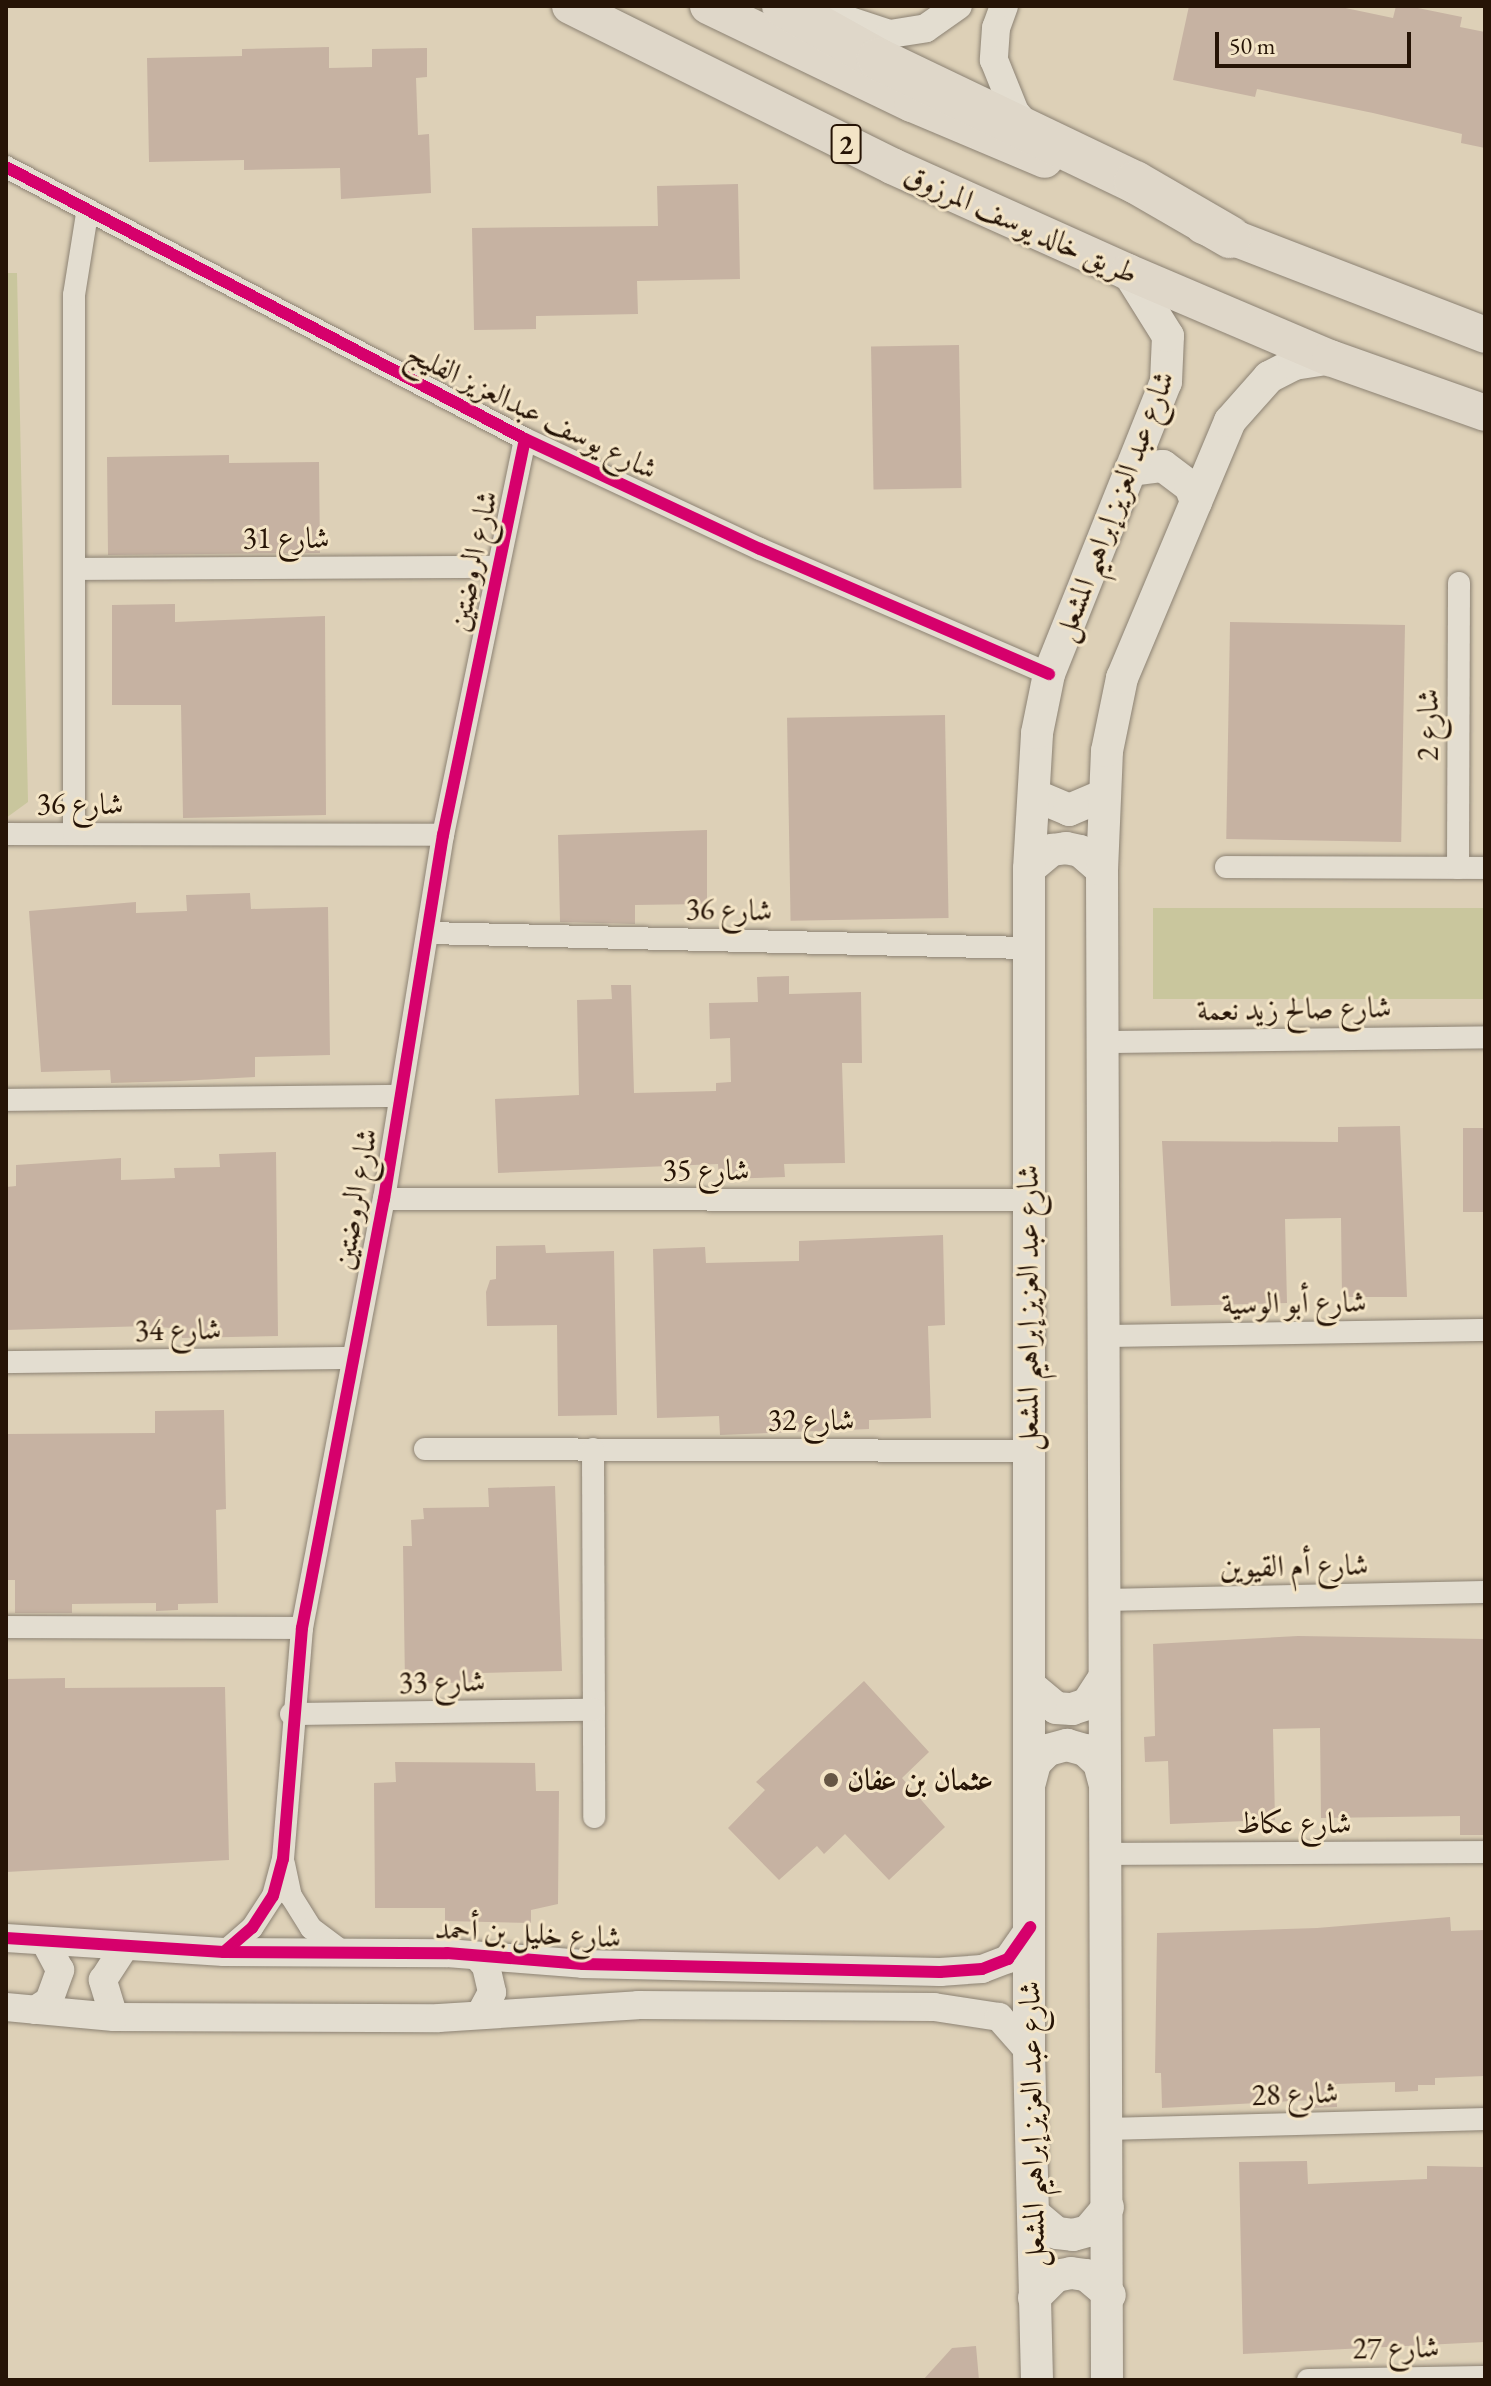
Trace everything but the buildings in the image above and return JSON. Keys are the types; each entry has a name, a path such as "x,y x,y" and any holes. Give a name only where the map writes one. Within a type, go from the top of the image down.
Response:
{"highway":[{"path":"783,6 1036,136 1135,182 1230,237"}],"main road":[{"name":"طريق خالد يوسف المرزوق","path":"570,6 892,166 1128,272 1330,358 1485,413"},
{"name":"2","path":"708,6 912,104 1230,237 1485,335"},
{"name":"شارع عبد العزيز إبراهيم المشعل","path":"1037,2380 1029,2051 1029,869 1037,733 1049,674 1166,382 1170,355 1160,315 1128,272"},
{"path":"1107,2380 1110,2295 1104,1854 1102,870 1111,720 1122,678 1230,421 1248,396 1269,377 1294,364 1330,358"},
{"path":"1130,470 1146,465 1179,473 1196,502"},
{"path":"1034,795 1069,810 1105,795"},
{"path":"1029,869 1039,858 1066,848 1080,851 1102,870"},
{"path":"1030,1686 1056,1708 1072,1709 1087,1704 1104,1678"},
{"path":"1030,1782 1042,1757 1067,1745 1092,1757 1104,1782"},
{"path":"1033,2213 1057,2233 1073,2235 1088,2231 1108,2207"},
{"path":"1034,2298 1043,2285 1071,2273 1086,2275 1110,2295"}],"street":[{"path":"810,6 890,34 926,28 958,6"},
{"path":"1004,6 996,28 994,60 1015,112 1036,136"},
{"name":"شارع يوسف عبدالعزيز الفليج","path":"6,167 87,214 525,439 760,549 1049,674"},
{"path":"74,834 74,295 87,214"},
{"name":"شارع الروضتين","path":"224,1952 252,1928 273,1896 283,1859 291,1714 302,1628 351,1358 384,1199 398,1096 429,933 443,835 525,439"},
{"name":"شارع 31","path":"74,569 498,567"},
{"name":"شارع 2","path":"1458,868 1459,583"},
{"name":"شارع 36","path":"6,834 443,835"},
{"path":"1226,867 1485,868"},
{"name":"شارع 36","path":"429,933 1027,948"},
{"name":"شارع صالح زيد نعمة","path":"1103,1042 1485,1037"},
{"path":"6,1100 398,1096"},
{"name":"شارع 35","path":"384,1199 1027,1200"},
{"name":"شارع أبو الوسية","path":"1104,1336 1485,1330"},
{"name":"شارع 34","path":"6,1362 351,1358"},
{"name":"شارع 32","path":"425,1449 1028,1451"},
{"path":"593,1449 594,1817"},
{"name":"شارع أم القيوين","path":"1104,1600 1485,1592"},
{"path":"6,1627 302,1628"},
{"name":"شارع 33","path":"291,1714 594,1710"},
{"name":"شارع عكاظ","path":"1104,1854 1485,1852"},
{"name":"شارع الروضتين","path":"283,1859 298,1907 311,1928 341,1951"},
{"name":"شارع خليل بن أحمد","path":"6,1938 124,1948 224,1952 341,1951 583,1964 940,1972 982,1969 1008,1959 1030,1927"},
{"path":"35,2010 49,2001 60,1970 45,1942"},
{"path":"114,2017 103,1980 124,1948"},
{"path":"477,1956 486,1966 492,1992 480,2015"},
{"path":"6,2007 114,2017 480,2015 638,2005 972,2009 999,2017 1029,2051"},
{"name":"شارع 28","path":"1108,2129 1485,2119"},
{"name":"شارع 27","path":"1308,2380 1485,2377"}],"shaded area":[{"path":"6,273 17,273 28,802 6,818"},
{"path":"1153,908 1485,908 1485,999 1153,999"}],"cycle path":[{"path":"6,167 525,439 760,549 1049,674"},
{"path":"224,1952 252,1928 273,1896 283,1859 302,1628 384,1199 443,835 525,439"},
{"path":"6,1938 224,1952 447,1953 583,1964 940,1972 982,1969 1008,1959 1030,1927"}],"place":[{"name":"عثمان بن عفان","path":"831,1780"}]}
